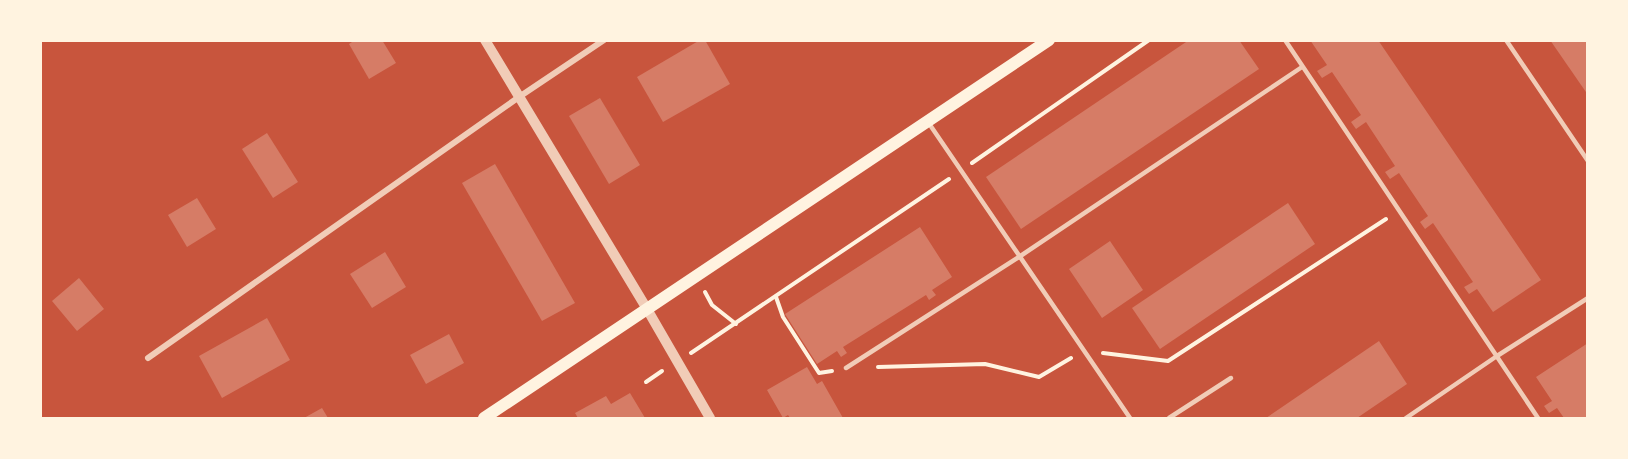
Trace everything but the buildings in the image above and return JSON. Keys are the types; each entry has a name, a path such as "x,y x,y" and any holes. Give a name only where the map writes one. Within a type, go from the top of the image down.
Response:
{"main road":[{"path":"484,418 1049,40"}],"street":[{"path":"485,40 710,418"},
{"path":"148,358 519,97 603,41"}],"lane":[{"path":"1285,40 1538,418"},
{"path":"1506,40 1587,161"},
{"path":"846,368 1019,257 1302,67"},
{"path":"928,122 1130,418"},
{"path":"1406,418 1587,298"},
{"path":"1169,418 1231,378"}],"path":[{"path":"646,382 961,171 1149,40"}]}
